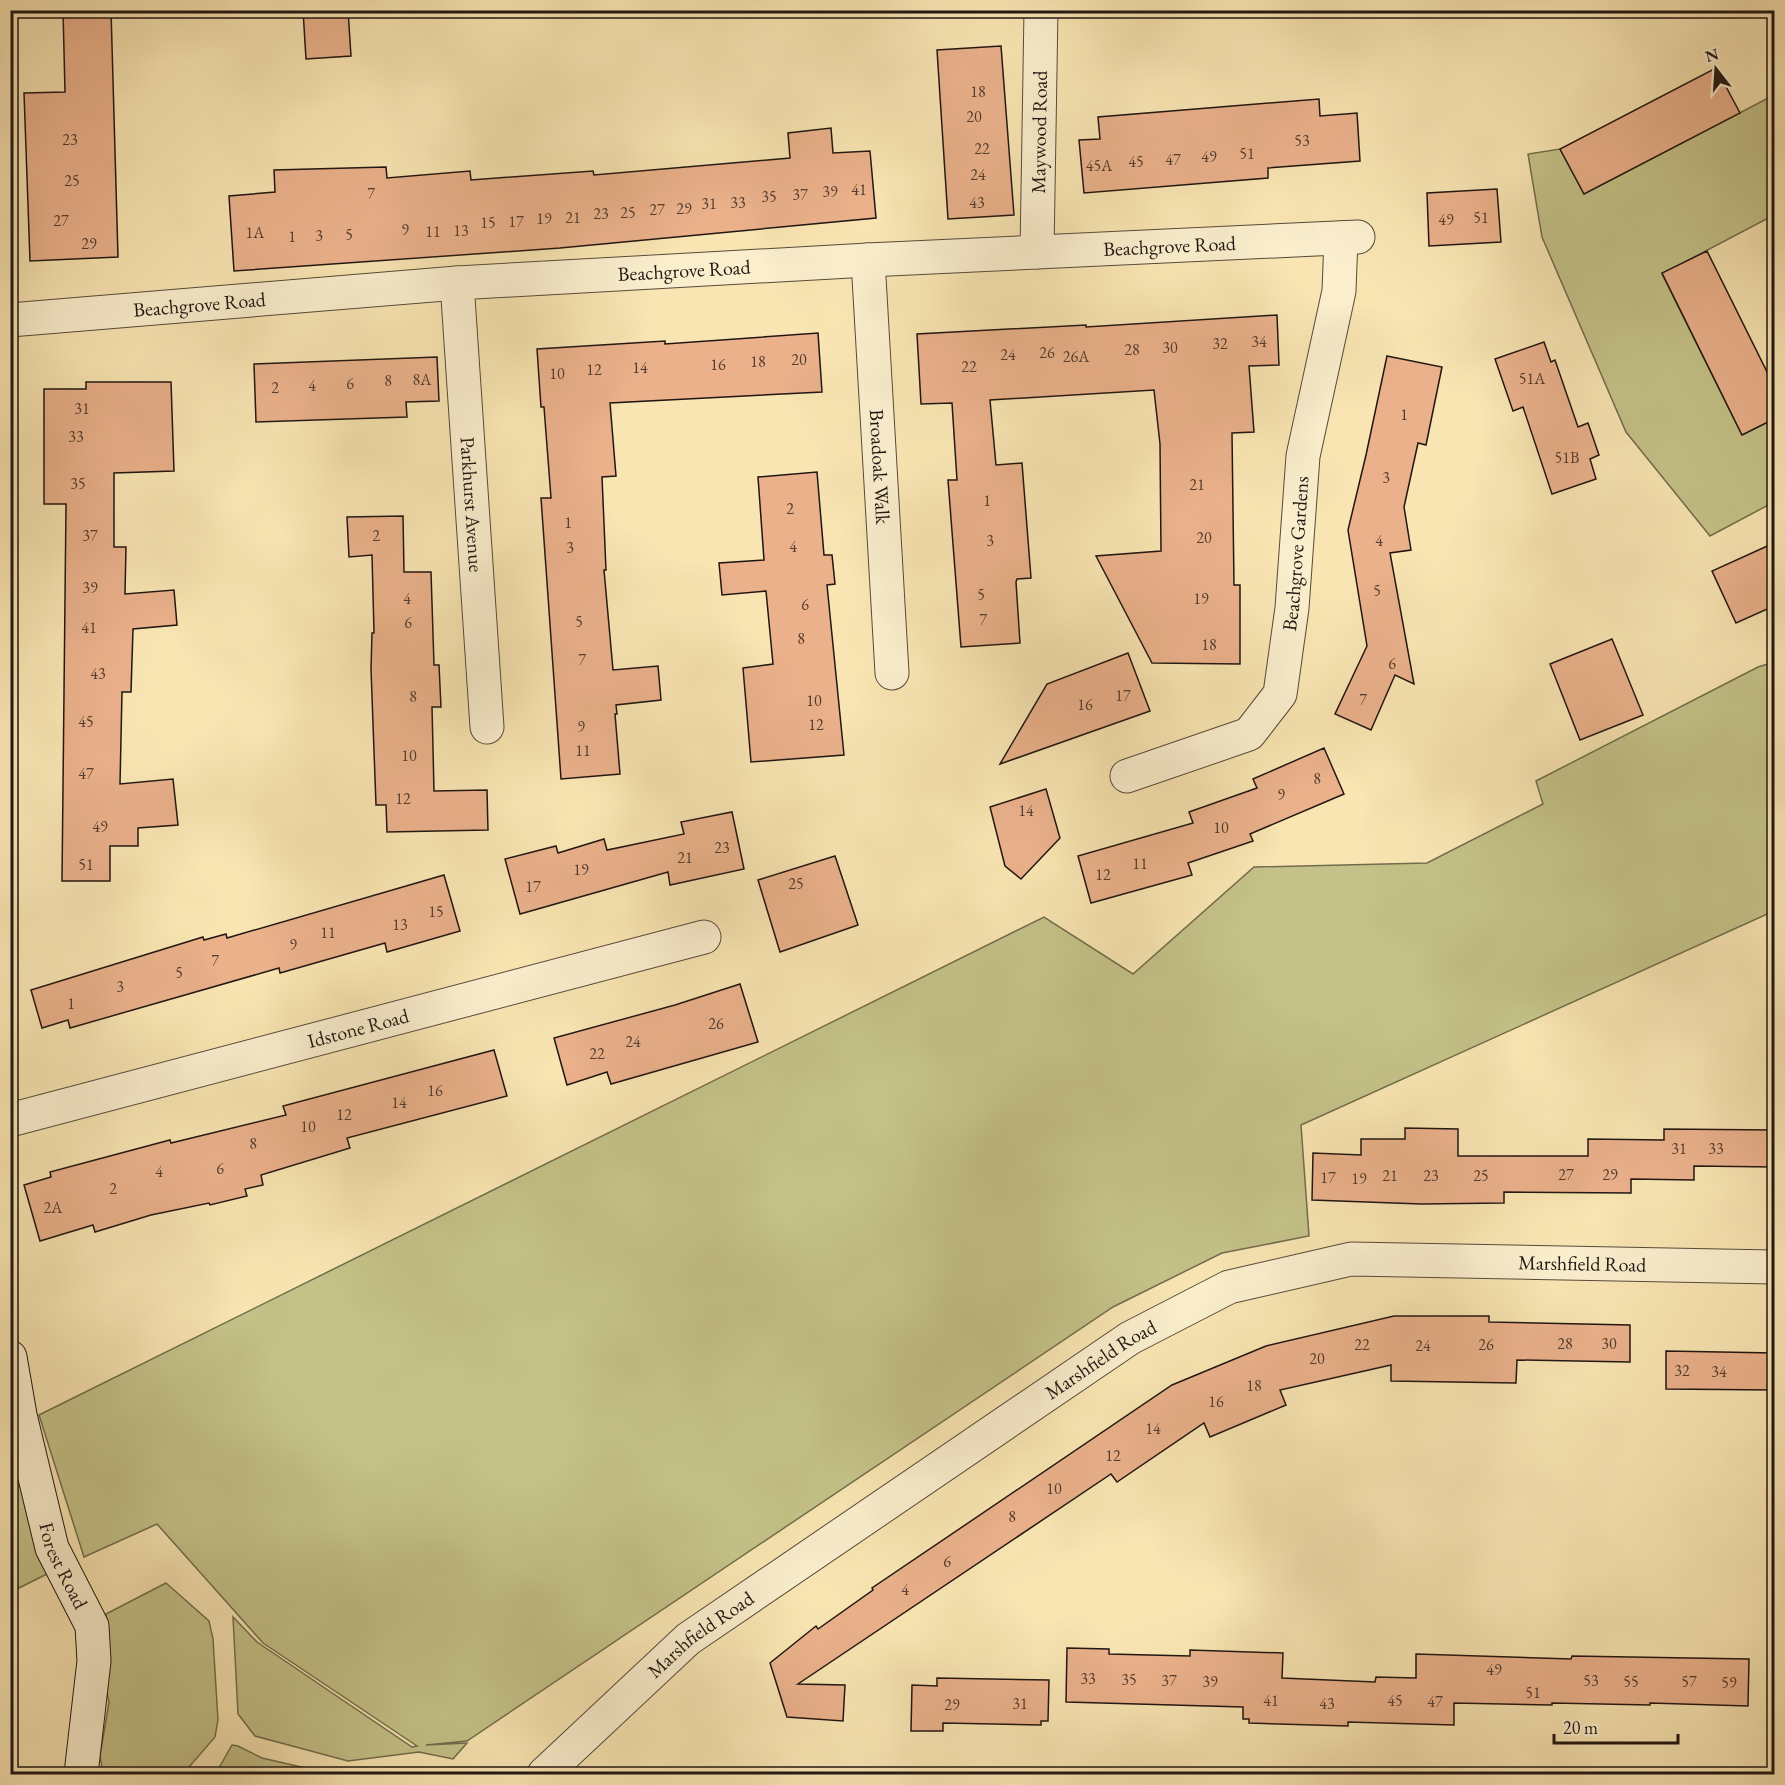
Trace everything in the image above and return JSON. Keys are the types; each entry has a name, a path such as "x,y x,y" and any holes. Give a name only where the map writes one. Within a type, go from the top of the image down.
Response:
{"street":[{"name":"Maywood Road","path":"1037,252 1041,10"},
{"name":"Beachgrove Road","path":"10,320 457,283 868,260 1350,237"},
{"name":"Beachgrove Gardens","path":"1127,776 1249,734 1280,694 1292,608 1304,456 1350,237"},
{"name":"Broadoak Walk","path":"868,260 892,673"},
{"name":"Parkhurst Avenue","path":"457,283 487,727"},
{"name":"Idstone Road","path":"10,1120 705,937"},
{"name":"Marshfield Road","path":"544,1774 688,1639 1130,1338 1228,1287 1351,1259 1774,1267"},
{"name":"Forest Road","path":"10,1357 20,1415 52,1548 92,1626 94,1661 81,1774"}],"shaded area":[{"path":"1774,95 1774,215 1662,274 1742,435 1774,419 1774,502 1710,536 1626,432 1542,237 1528,154 1560,149 1584,194"},
{"path":"1774,662 1774,911 1301,1125 1309,1236 1222,1253 1113,1307 467,1741 426,1745 467,1743 453,1759 419,1752 348,1761 255,1736 238,1714 233,1617 257,1642 412,1747 417,1746 263,1643 157,1524 84,1557 39,1415 1044,917 1133,974 1254,867 1427,863 1543,804 1536,781 1758,667"},
{"path":"13,1449 49,1573 11,1592 10,1450"},
{"path":"166,1583 209,1621 213,1639 218,1720 215,1737 183,1774 103,1774 100,1756 109,1702 105,1684 108,1647 106,1614"},
{"path":"232,1745 262,1758 332,1774 211,1774 220,1766"},
{"path":"421,1769 435,1770 430,1774 369,1774"}],"building":[{"path":"63,10 111,10 118,257 30,261 24,93 65,92"},
{"path":"303,10 348,10 351,56 306,59"},
{"path":"1001,46 1014,215 948,219 937,50"},
{"path":"1716,68 1740,113 1584,194 1560,149"},
{"path":"1319,99 1320,116 1357,113 1360,161 1268,168 1268,178 1084,193 1079,140 1100,139 1098,117"},
{"path":"831,128 833,153 870,151 876,218 560,248 234,271 229,196 275,192 274,170 386,167 387,178 470,171 471,180 593,171 594,175 790,158 788,133"},
{"path":"1497,189 1501,242 1429,246 1427,193"},
{"path":"1707,251 1774,386 1774,419 1742,435 1662,273"},
{"path":"1277,315 1279,365 1249,366 1254,432 1232,433 1234,585 1240,585 1240,664 1152,663 1096,556 1161,551 1160,444 1154,390 990,400 996,465 1022,463 1031,578 1017,579 1016,582 1020,643 961,647 948,480 957,480 952,403 921,404 917,334 1086,325 1086,327"},
{"path":"818,333 822,392 610,403 616,476 602,477 606,570 604,570 613,670 658,666 661,700 616,705 620,774 561,779 541,498 551,498 537,349 665,341 665,344"},
{"path":"1544,342 1551,362 1555,360 1578,427 1588,423 1599,455 1590,459 1596,479 1552,494 1523,407 1513,411 1495,359"},
{"path":"1387,356 1442,367 1426,445 1418,443 1404,507 1411,550 1390,553 1414,684 1395,675 1371,730 1335,714 1367,646 1348,530"},
{"path":"437,357 439,401 406,402 407,417 256,422 254,364"},
{"path":"86,382 171,382 174,471 114,473 114,547 126,547 125,594 174,590 177,625 133,629 131,692 122,692 120,784 173,779 178,825 138,828 138,846 110,846 110,881 62,881 66,504 44,504 44,389 86,389"},
{"path":"817,472 824,555 832,555 835,584 827,585 844,755 751,762 743,668 773,664 766,591 722,595 719,563 764,560 758,477"},
{"path":"403,516 404,572 431,572 434,665 439,665 441,707 432,707 434,791 487,790 488,830 387,832 386,805 376,805 371,669 372,633 374,633 372,555 349,557 347,517"},
{"path":"1774,543 1774,606 1736,623 1712,571"},
{"path":"1612,639 1643,715 1580,740 1550,664"},
{"path":"1128,653 1150,711 1000,764 1047,684"},
{"path":"1324,748 1344,794 1250,834 1253,841 1188,863 1192,875 1091,903 1078,856 1193,823 1189,812 1257,788 1253,779"},
{"path":"1046,789 1060,838 1021,879 1005,866 990,807"},
{"path":"732,812 744,869 670,885 668,872 520,914 505,859 556,846 558,853 604,839 607,850 684,834 681,822"},
{"path":"835,856 858,925 780,952 758,880"},
{"path":"444,875 460,931 387,952 385,943 280,973 279,968 70,1028 68,1020 42,1028 31,990 203,937 204,940 226,934 227,938"},
{"path":"740,984 758,1042 611,1084 607,1072 567,1085 554,1038 675,1005"},
{"path":"494,1050 507,1096 347,1138 350,1148 261,1175 263,1185 245,1189 247,1196 151,1215 95,1232 93,1225 40,1241 24,1185 51,1177 50,1172 170,1140 171,1143 286,1115 283,1106"},
{"path":"1405,1128 1458,1129 1458,1156 1588,1156 1588,1139 1664,1140 1664,1129 1774,1130 1774,1167 1694,1166 1694,1180 1631,1179 1631,1193 1504,1192 1504,1203 1421,1204 1312,1200 1313,1153 1361,1155 1361,1139 1405,1139"},
{"path":"1394,1316 1489,1316 1489,1322 1630,1325 1630,1362 1517,1360 1516,1383 1391,1381 1391,1365 1280,1390 1286,1405 1210,1437 1204,1423 1117,1482 1111,1474 798,1684 845,1685 843,1721 787,1717 770,1663 816,1626 818,1629 873,1590 872,1588 1172,1385 1266,1346"},
{"path":"1666,1351 1774,1353 1774,1390 1666,1389"},
{"path":"1067,1648 1109,1649 1109,1654 1190,1656 1190,1650 1283,1653 1282,1678 1375,1682 1376,1677 1416,1678 1416,1654 1571,1659 1572,1656 1749,1659 1748,1706 1650,1703 1650,1705 1454,1703 1454,1725 1348,1722 1348,1726 1249,1723 1249,1719 1243,1719 1243,1707 1066,1702"},
{"path":"937,1678 1049,1680 1048,1721 1041,1721 1041,1725 943,1723 943,1731 911,1731 912,1685 937,1686"}]}
